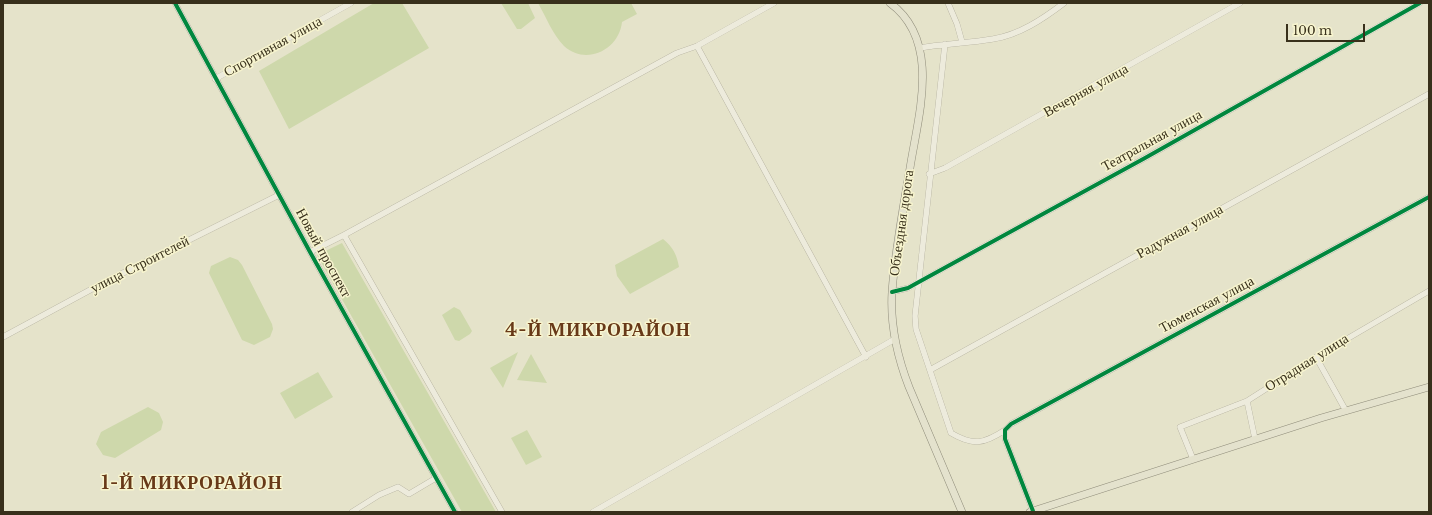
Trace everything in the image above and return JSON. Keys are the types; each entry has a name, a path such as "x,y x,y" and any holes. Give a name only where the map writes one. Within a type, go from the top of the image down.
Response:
{"main road":[{"name":"Объездная дорога","path":"890,3 910,24 919,48 923,77 920,113 909,170 892,292 895,339 902,368 909,387 962,512"},
{"path":"1032,512 1255,439 1429,387"}],"street":[{"name":"Новый проспект","path":"175,3 279,196 455,512"},
{"name":"Спортивная улица","path":"215,78 351,3"},
{"path":"310,252 344,235 677,53 697,46 774,3"},
{"path":"948,3 957,24 962,42"},
{"path":"919,48 993,39 1019,32 1048,15 1064,3"},
{"name":"Вечерняя улица","path":"930,174 945,168 1058,106 1240,3"},
{"name":"Театральная улица","path":"892,292 900,291 918,283 1145,158 1420,3"},
{"path":"930,370 916,329 918,283 945,44"},
{"path":"697,46 866,357"},
{"name":"Радужная улица","path":"930,370 1429,94"},
{"name":"улица Строителей","path":"3,337 103,283 279,196"},
{"name":"Тюменская улица","path":"930,370 951,433 959,438 980,443 990,440 1011,424 1429,197"},
{"path":"344,235 502,512"},
{"name":"Отрадная улица","path":"1193,459 1180,427 1247,401 1316,356 1429,291"},
{"path":"593,512 866,357 895,339"},
{"path":"1316,356 1346,411"},
{"path":"1247,401 1255,439"},
{"path":"1005,430 1005,439 1032,512"},
{"path":"352,512 378,495 398,487 409,494 436,478"}],"green space":[{"path":"374,3 402,3 429,48 289,129 259,71"},
{"path":"501,3 528,3 535,18 521,29 517,29"},
{"path":"538,3 631,3 637,14 622,22 620,32 608,47 591,55 582,55 573,52 560,42"},
{"path":"663,239 674,252 679,267 630,294 617,276 615,265"},
{"path":"342,243 496,512 462,512 317,255"},
{"path":"230,257 238,260 242,265 272,324 273,329 270,337 254,345 242,340 209,273 211,266"},
{"path":"454,307 460,310 472,331 459,341 455,340 442,315"},
{"path":"518,352 503,388 490,368"},
{"path":"531,354 547,383 517,380"},
{"path":"318,372 333,397 295,419 280,393"},
{"path":"148,407 159,413 163,422 161,430 115,458 103,455 96,444 101,432"},
{"path":"527,430 542,457 526,465 511,438"}],"cycle path":[{"path":"175,3 310,252 455,512"},
{"path":"892,292 908,288 1145,158 1420,3"},
{"path":"1033,511 1005,439 1005,430 1011,424 1429,197"}],"district":[{"name":"4-Й МИКРОРАЙОН","path":"598,331"},
{"name":"1-Й МИКРОРАЙОН","path":"192,484"}]}
